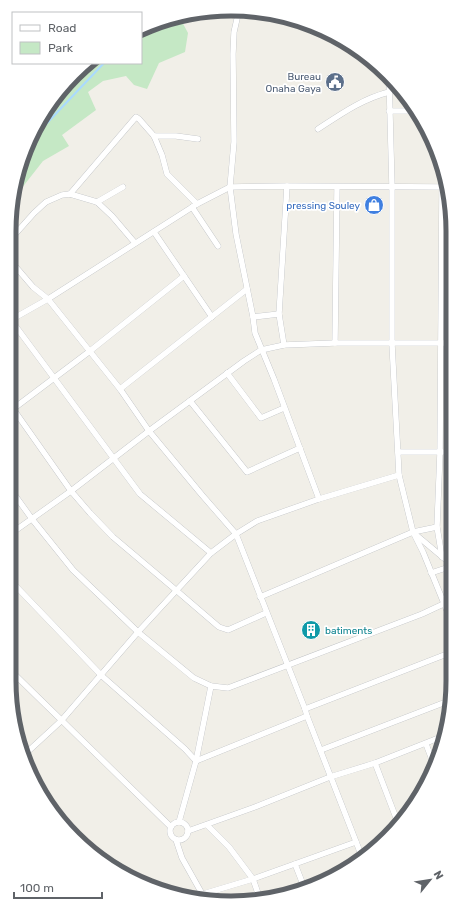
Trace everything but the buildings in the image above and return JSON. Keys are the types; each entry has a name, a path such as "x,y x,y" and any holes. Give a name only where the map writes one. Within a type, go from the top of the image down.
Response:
{"street":[{"path":"238,16 234,32 233,54 234,142 230,187 236,234 255,333 319,499"},
{"path":"389,85 392,187 392,344 400,476 413,532 446,606"},
{"path":"318,129 362,102 389,92"},
{"path":"389,110 409,111"},
{"path":"70,194 133,119 136,118 154,136 162,155 167,174 195,205 218,246"},
{"path":"154,136 176,136 198,139"},
{"path":"284,345 279,314 287,186"},
{"path":"335,343 337,186"},
{"path":"97,202 123,187"},
{"path":"16,317 48,299 195,205 230,187 442,187"},
{"path":"16,233 46,202 62,195 70,194 97,202 112,216 135,244"},
{"path":"442,557 437,527 440,452 444,202"},
{"path":"154,232 212,316"},
{"path":"16,267 34,287 48,299 120,389 149,431 236,534 360,853"},
{"path":"16,407 90,351 184,276"},
{"path":"120,389 247,289"},
{"path":"253,317 279,314"},
{"path":"16,328 140,494 211,553"},
{"path":"16,530 71,491 244,360 261,350 284,345 335,343 446,344"},
{"path":"227,373 262,418 284,408"},
{"path":"190,401 247,472 300,448"},
{"path":"16,418 71,491 113,537 219,627 228,630 266,612"},
{"path":"398,452 446,452"},
{"path":"28,752 61,721 102,676 138,632 211,553 236,534 257,521 319,499 400,476"},
{"path":"16,497 73,570 138,632 194,678 211,686 228,688 422,614 445,603"},
{"path":"260,597 413,532 437,527"},
{"path":"413,532 446,560"},
{"path":"431,574 446,568"},
{"path":"16,586 102,676 196,761"},
{"path":"305,709 446,654"},
{"path":"16,676 171,827"},
{"path":"180,822 196,761 211,686"},
{"path":"321,750 445,702"},
{"path":"196,761 307,716"},
{"path":"188,831 330,778 375,763 439,738"},
{"path":"426,744 432,759"},
{"path":"375,763 396,819"},
{"path":"176,840 184,839 188,831 184,824 180,822 174,823 171,827 170,833 176,840 182,858 203,894"},
{"path":"207,825 229,847 253,880 258,894"},
{"path":"208,895 253,880 356,842"},
{"path":"295,864 303,884"}],"green space":[{"path":"182,22 188,33 185,52 159,63 147,89 134,85 126,76 103,81 88,92 96,110 62,135 69,146 43,161 20,191 27,162 38,136 52,112 69,89 95,64 142,64 142,35 162,27"}],"waterway":[{"path":"42,128 103,64"}],"place":[{"name":"Bureau Onaha Gaya","path":"335,82"},
{"name":"pressing Souley","path":"374,205"},
{"name":"batiments","path":"311,630"}]}
